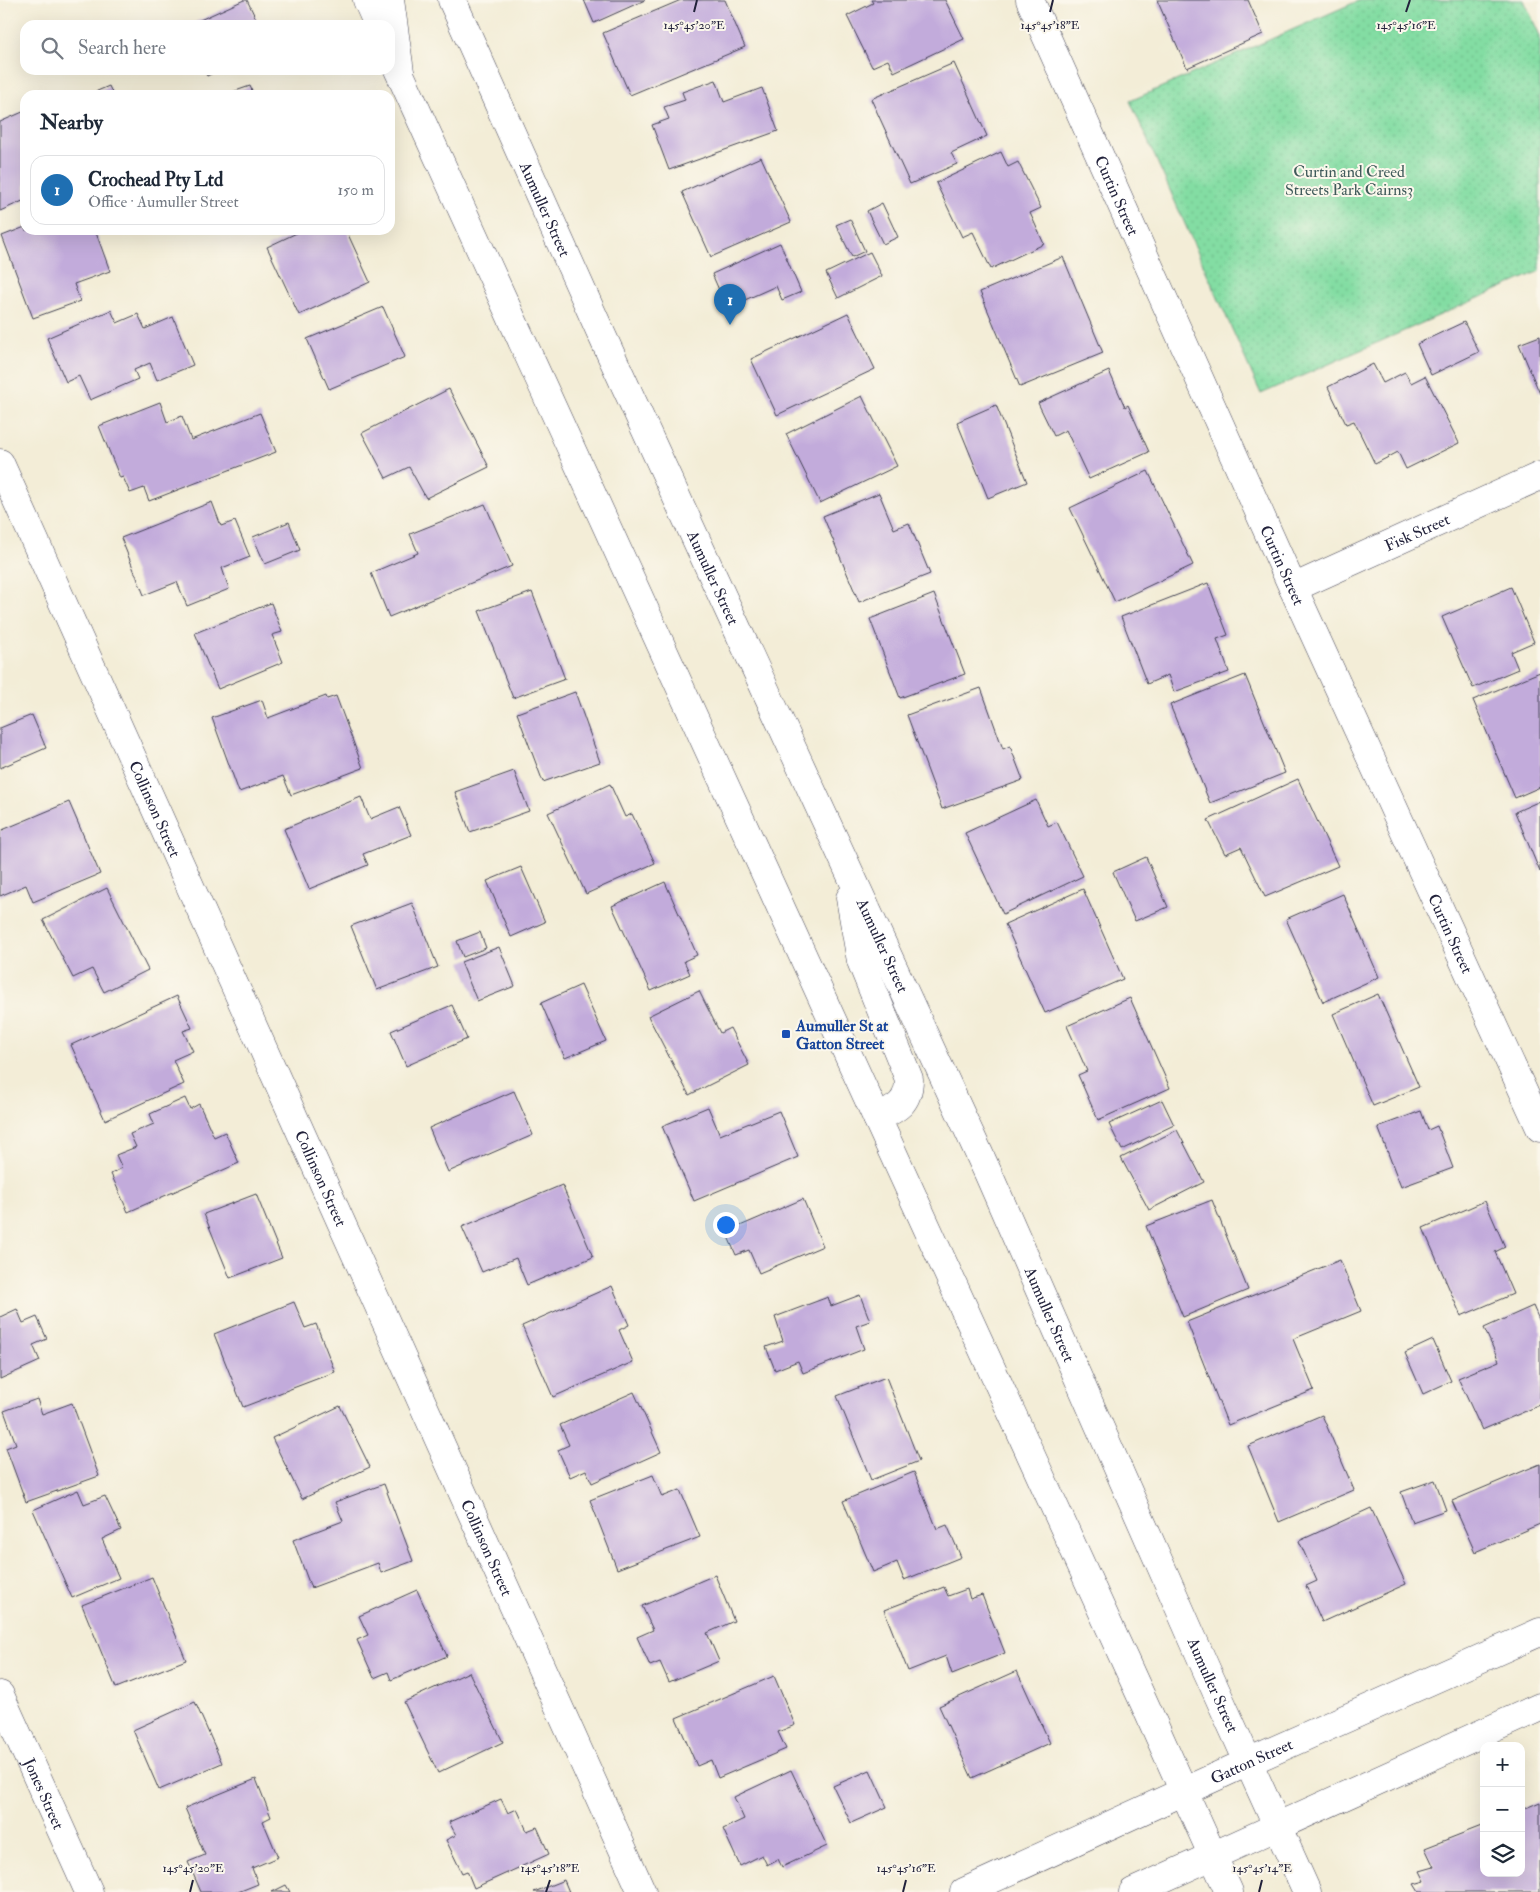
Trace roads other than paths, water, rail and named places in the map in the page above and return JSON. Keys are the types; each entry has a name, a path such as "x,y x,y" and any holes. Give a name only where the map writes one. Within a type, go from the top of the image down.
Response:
{"main road":[{"path":"367,0 376,20"},
{"path":"390,0 392,20"},
{"name":"Aumuller Street","path":"452,0 600,331 988,1173 1307,1892"},
{"name":"Curtin Street","path":"1030,0 1293,588 1540,1128"},
{"path":"395,64 1229,1892"},
{"name":"Collinson Street","path":"0,464 642,1892"},
{"name":"Fisk Street","path":"1293,588 1540,476"},
{"path":"844,860 861,961 909,1078 907,1096 903,1102 896,1109 877,1118"},
{"name":"Gatton Street","path":"964,1892 1248,1762 1540,1632"},
{"name":"Jones Street","path":"0,1695 89,1892"},
{"path":"1133,1892 1540,1707"}],"place":[{"name":"Crochead Pty Ltd","path":"730,325"},
{"name":"Aumuller St at Gatton Street","path":"786,1034"}],"park label":[{"name":"Curtin and Creed Streets Park Cairns3","path":"1349,180"}]}
